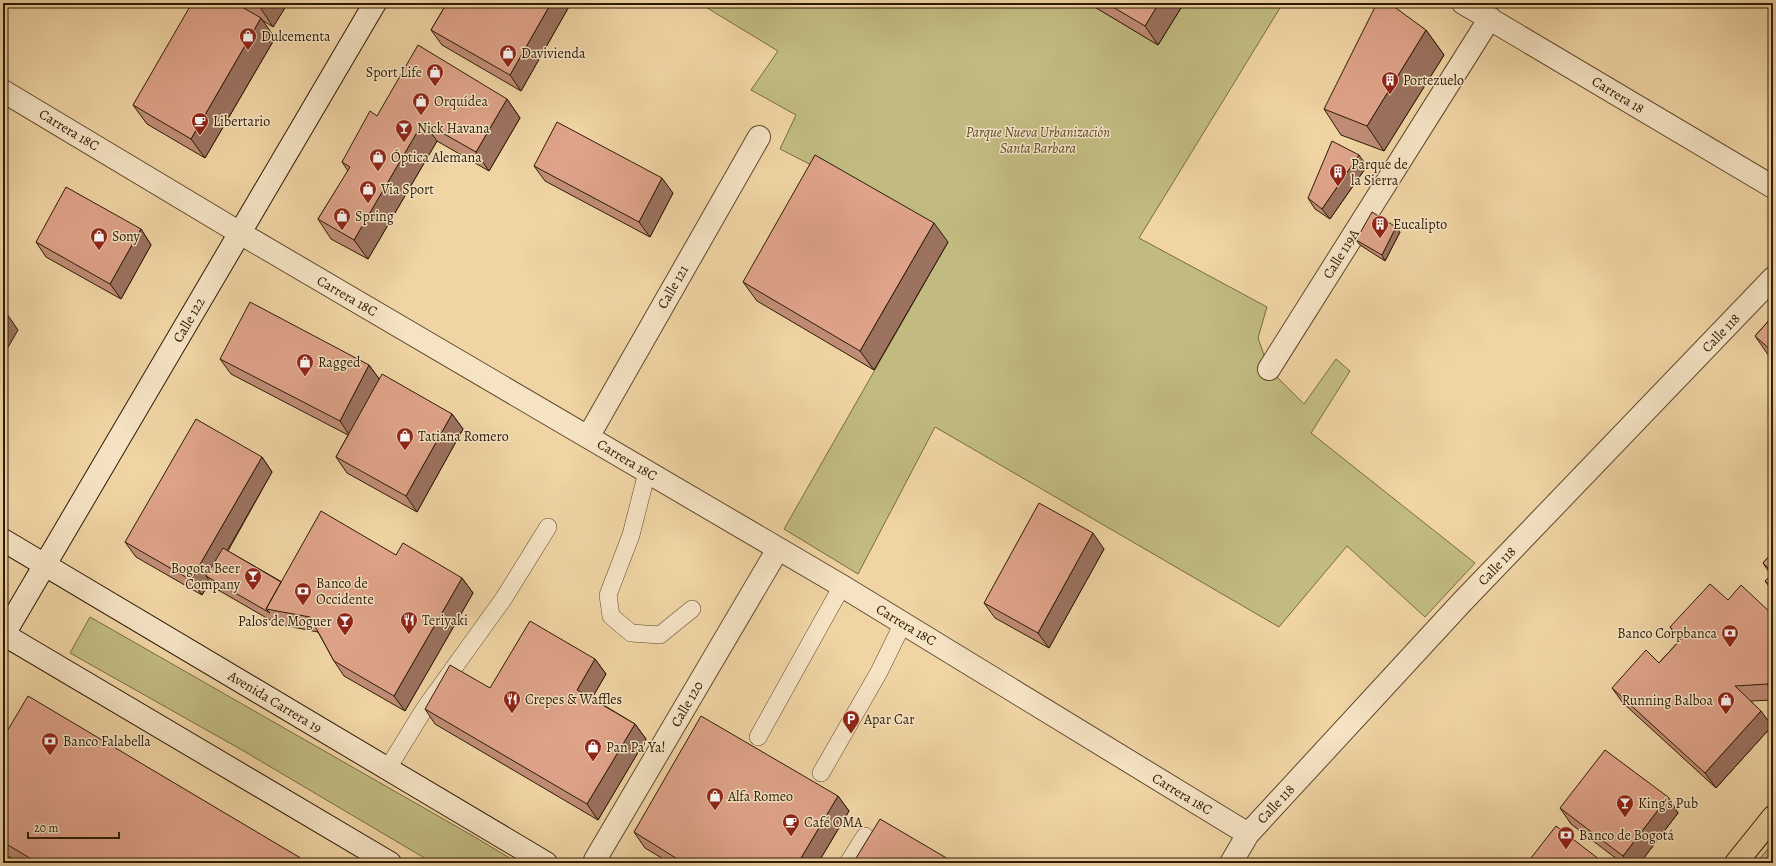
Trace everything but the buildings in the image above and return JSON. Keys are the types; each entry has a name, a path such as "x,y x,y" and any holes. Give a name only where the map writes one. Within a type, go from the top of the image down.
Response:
{"main road":[{"path":"1736,863 1773,817"}],"street":[{"name":"Calle 122","path":"3,635 375,3"},
{"name":"Carrera 18","path":"1463,3 1773,187"},
{"name":"Calle 119A","path":"1269,369 1490,18"},
{"name":"Carrera 18C","path":"3,91 240,233 842,586 1248,834"},
{"name":"Calle 121","path":"588,437 759,137"},
{"name":"Calle 118","path":"1231,863 1248,834 1462,602 1773,278"},
{"name":"Avenida Carrera 19","path":"3,540 546,863"},
{"name":"Calle 120","path":"595,860 778,548"},
{"path":"3,635 390,863"}],"lane":[{"path":"647,472 632,535 608,595 611,616 631,633 660,635 692,609"},
{"path":"388,768 424,708 504,598 548,527"},
{"path":"758,737 842,586"},
{"path":"820,773 879,672 903,623"},
{"path":"848,863 865,836"}],"green space":[{"name":"Parque Nueva Urbanización Santa Barbara","path":"699,3 1088,3 1158,45 1184,3 1283,3 1139,238 1267,307 1258,338 1269,369 1304,404 1336,359 1350,371 1311,433 1475,563 1425,617 1347,546 1279,627 935,427 858,574 784,529 948,242 829,174 780,149 796,115 751,90 778,51"},
{"path":"90,617 518,863 433,863 242,750 70,653"},
{"path":"1773,843 1773,863 1756,863"}],"place":[{"name":"Dulcementa","path":"248,51"},
{"name":"Davivienda","path":"508,68"},
{"name":"Sport Life","path":"435,87"},
{"name":"Portezuelo","path":"1390,95"},
{"name":"Orquídea","path":"421,116"},
{"name":"Libertario","path":"200,136"},
{"name":"Nick Havana","path":"404,143"},
{"name":"Óptica Alemana","path":"378,172"},
{"name":"Parque de la Sierra","path":"1338,187"},
{"name":"Via Sport","path":"368,204"},
{"name":"Spring","path":"342,231"},
{"name":"Eucalipto","path":"1380,239"},
{"name":"Sony","path":"99,251"},
{"name":"Ragged","path":"305,377"},
{"name":"Tatiana Romero","path":"405,451"},
{"name":"Bogota Beer Company","path":"253,591"},
{"name":"Banco de Occidente","path":"303,606"},
{"name":"Teriyaki","path":"409,635"},
{"name":"Palos de Moguer","path":"345,636"},
{"name":"Banco Corpbanca","path":"1730,648"},
{"name":"Crepes & Waffles","path":"512,714"},
{"name":"Running Balboa","path":"1726,715"},
{"name":"Apar Car","path":"851,734"},
{"name":"Banco Falabella","path":"50,756"},
{"name":"Pan Pa' Ya!","path":"593,762"},
{"name":"Alfa Romeo","path":"715,811"},
{"name":"King's Pub","path":"1625,818"},
{"name":"Café OMA","path":"791,837"},
{"name":"Banco de Bogotá","path":"1566,850"}]}
